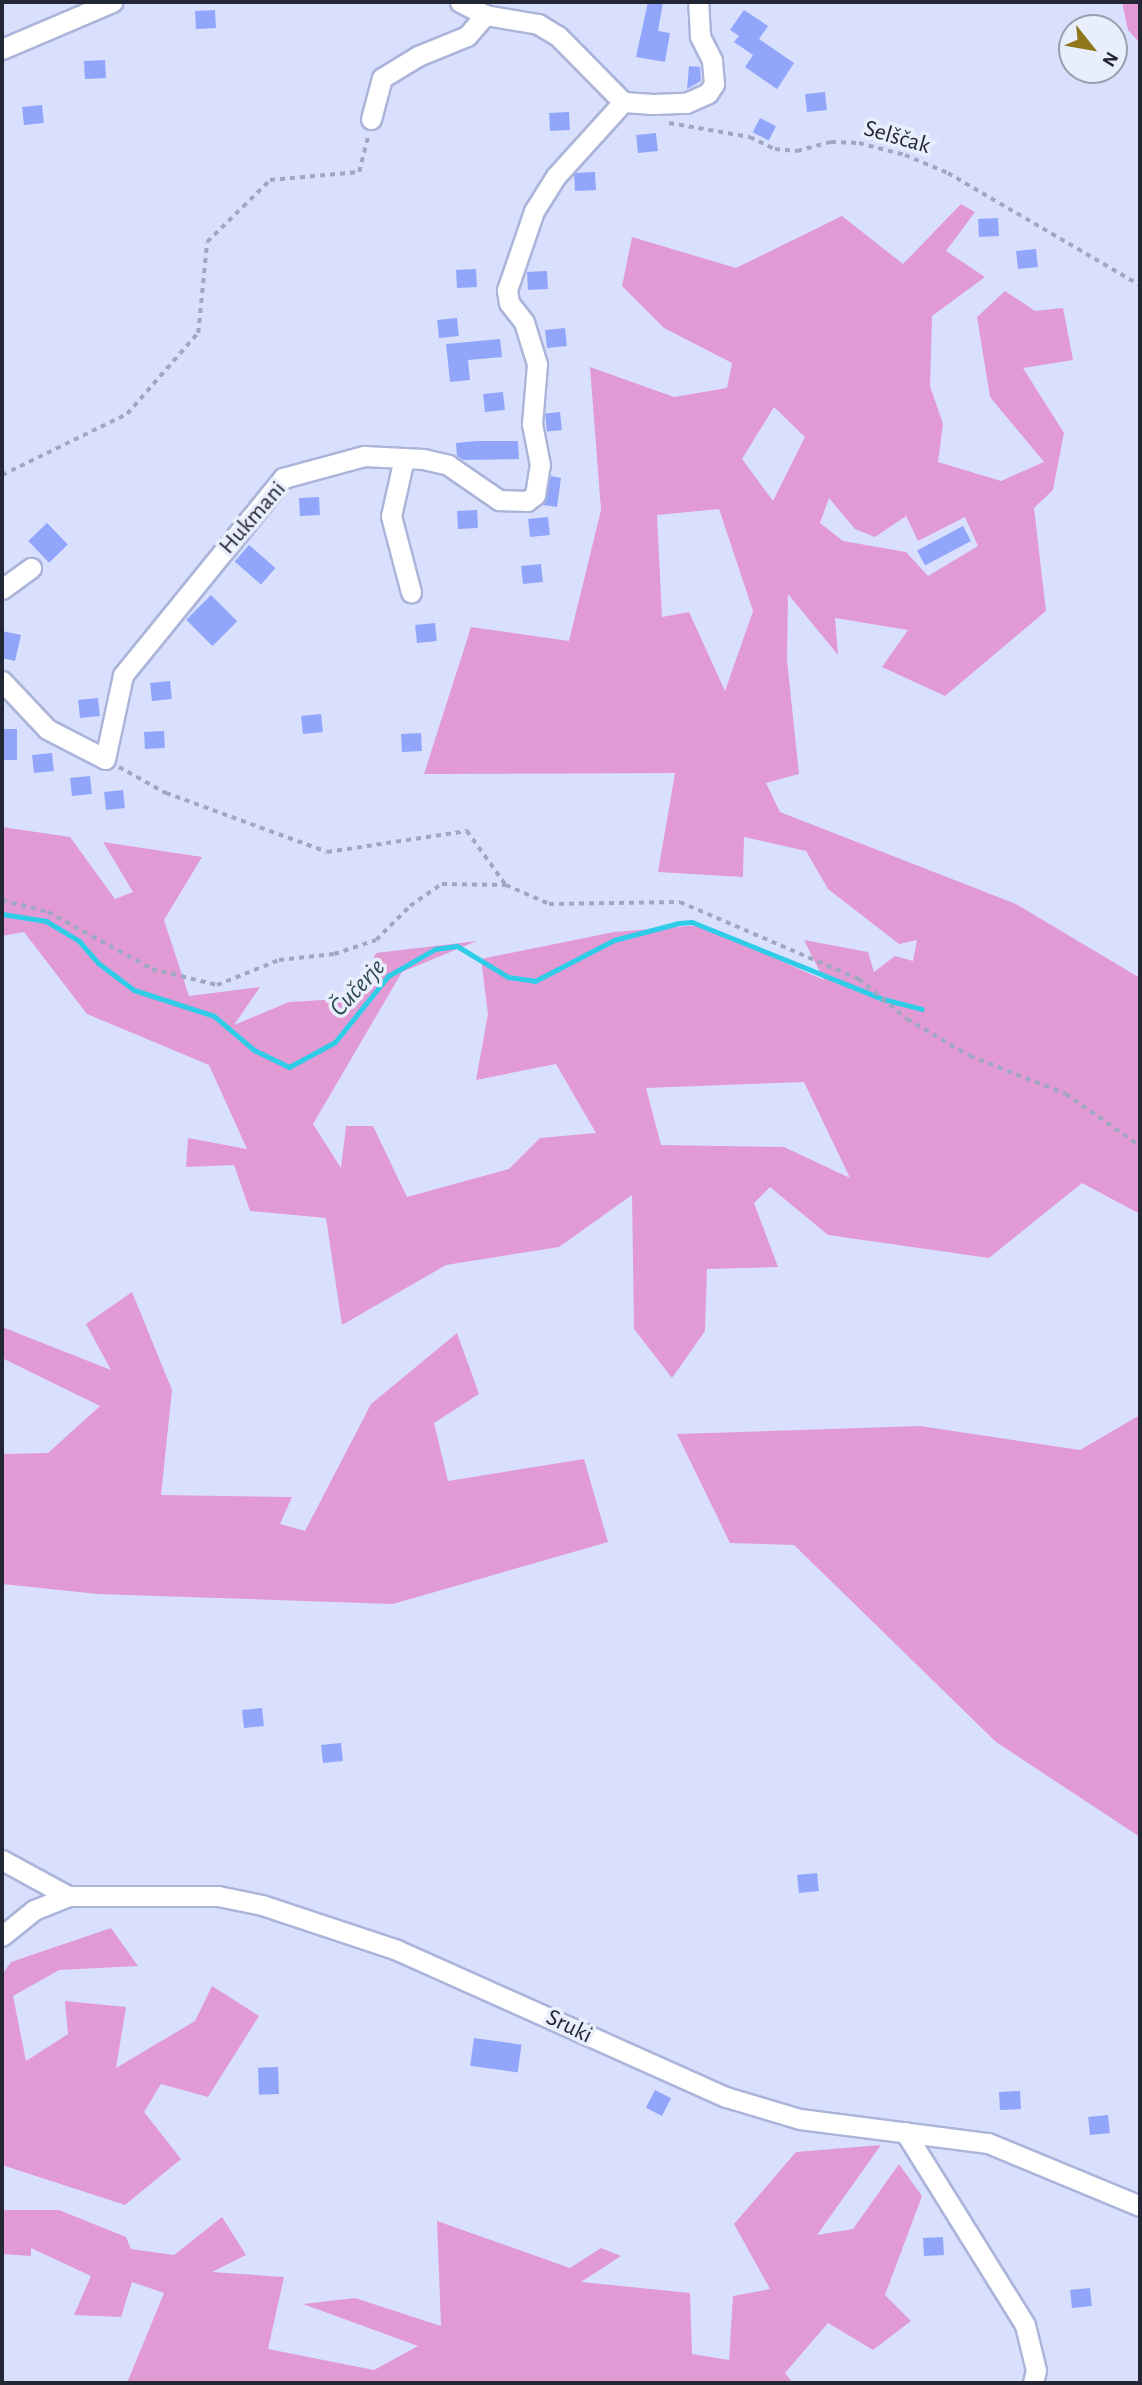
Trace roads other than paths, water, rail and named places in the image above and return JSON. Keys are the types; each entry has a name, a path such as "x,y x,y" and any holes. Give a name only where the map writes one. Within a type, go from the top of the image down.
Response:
{"street":[{"path":"2,49 112,2"},
{"path":"460,2 485,15 538,24 558,36 623,102 686,103 708,93 714,84 712,60 700,36 698,2"},
{"path":"371,120 382,78 418,56 467,36 485,15"},
{"name":"Hukmani","path":"2,681 47,729 105,759 123,675 283,478 365,456 404,458 448,465 499,500 520,502 534,495 540,465 532,424 537,364 529,334 509,303 507,290 534,211 556,176 623,102"},
{"path":"404,458 391,516 411,592"},
{"path":"2,589 31,568"},
{"path":"2,1860 68,1896"},
{"name":"Sruki","path":"2,1936 34,1910 68,1896 218,1896 262,1905 397,1950 726,2097 800,2119 988,2143 1140,2206"},
{"path":"905,2132 1025,2325 1035,2370 1033,2383"}],"waterway":[{"name":"Čučerje","path":"2,914 46,921 79,941 98,963 134,990 214,1016 254,1050 289,1067 335,1042 388,976 435,949 457,946 508,977 535,981 614,940 679,923 692,922 883,999 922,1009"}]}
